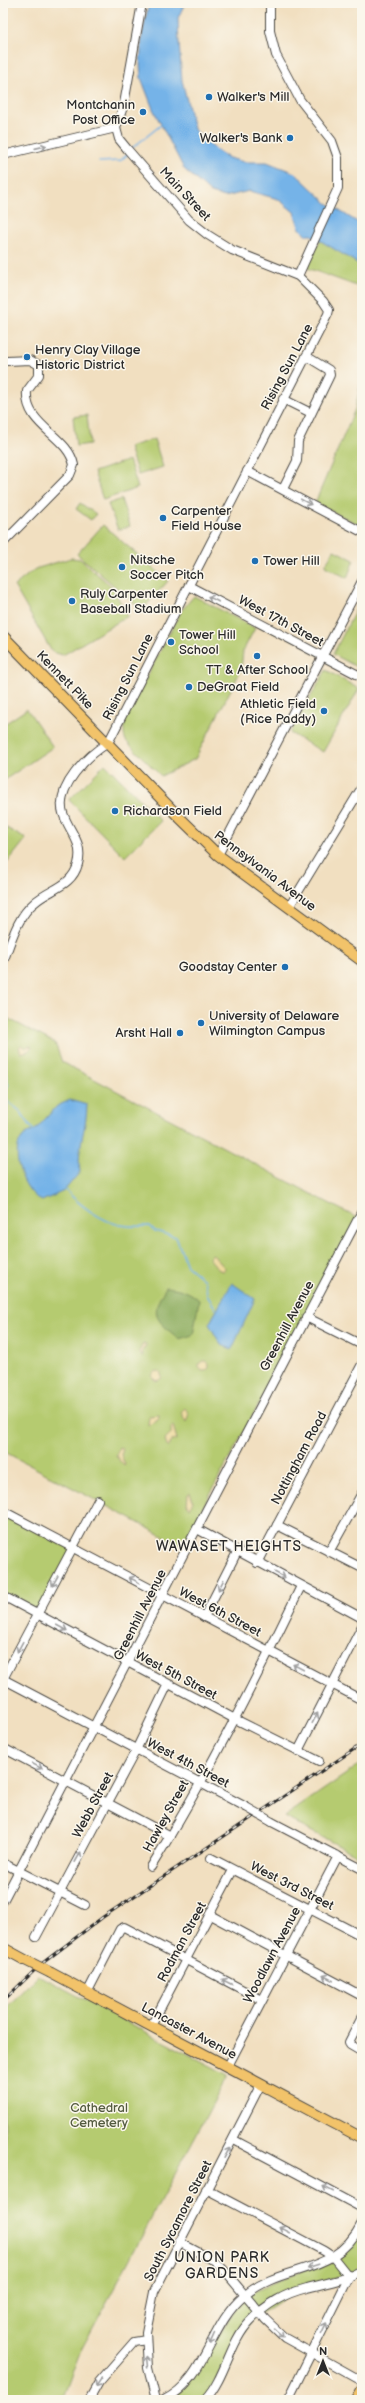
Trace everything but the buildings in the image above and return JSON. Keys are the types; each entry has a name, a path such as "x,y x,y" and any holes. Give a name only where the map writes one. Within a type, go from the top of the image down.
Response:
{"main road":[{"name":"Kennett Pike","path":"3,636 108,743"},
{"name":"Pennsylvania Avenue","path":"108,743 218,855 362,961"},
{"name":"Lancaster Avenue","path":"3,1948 362,2138"},
{"path":"357,2400 362,2391"}],"street":[{"path":"3,156 116,128 124,104 142,3"},
{"path":"270,3 270,31 276,55 300,100 332,141 336,151 339,173 338,188 298,276"},
{"name":"Main Street","path":"116,128 119,139 189,220 208,235 232,250 298,276"},
{"name":"Rising Sun Lane","path":"108,743 306,356 328,310 298,276"},
{"path":"283,489 297,461 297,443 330,373 326,367 306,356"},
{"path":"3,544 70,475 74,465 70,452 41,425 30,408 27,391 39,375 38,365 30,360 7,361"},
{"path":"283,399 311,414"},
{"path":"247,471 362,532"},
{"path":"218,855 362,581"},
{"name":"West 17th Street","path":"189,586 362,677"},
{"path":"3,962 22,916 34,903 63,886 78,865 79,844 62,813 64,789 70,778 99,749 108,743"},
{"path":"289,907 362,787"},
{"name":"Greenhill Avenue","path":"3,1901 164,1595 362,1211"},
{"path":"306,1317 362,1346"},
{"name":"Nottingham Road","path":"257,1563 362,1364"},
{"path":"329,1552 359,1502 362,1493"},
{"path":"3,1679 74,1548 98,1500"},
{"name":"West 6th Street","path":"3,1511 362,1700"},
{"path":"277,1525 362,1568"},
{"path":"197,1529 257,1563 362,1618"},
{"path":"204,1617 237,1552"},
{"name":"Hawley Street","path":"152,1867 269,1651 301,1586"},
{"name":"West 5th Street","path":"3,1596 298,1752 319,1761"},
{"path":"298,1752 362,1626"},
{"name":"West 4th Street","path":"3,1679 362,1869"},
{"name":"Webb Street","path":"36,1937 136,1750 168,1684"},
{"path":"3,1748 170,1836"},
{"name":"Woodlawn Avenue","path":"228,2066 338,1856"},
{"name":"West 3rd Street","path":"212,1858 362,1936"},
{"path":"3,1863 85,1905"},
{"name":"Rodman Street","path":"151,2026 233,1870"},
{"path":"210,1915 362,1996"},
{"path":"87,1993 122,1927 262,2000"},
{"path":"362,2017 349,2044 362,2052"},
{"name":"South Sycamore Street","path":"156,2400 148,2368 146,2340 147,2320 154,2292 206,2189 234,2140 261,2084"},
{"path":"234,2140 362,2208"},
{"path":"206,2189 333,2257 349,2277"},
{"path":"164,2400 178,2391 193,2375 223,2319 245,2295 275,2278 321,2263 333,2257 350,2242 362,2223"},
{"path":"179,2242 211,2259 222,2268 260,2313 285,2338 311,2354 362,2381"},
{"path":"205,2400 222,2377 245,2327 260,2313 293,2292 349,2277 362,2270"},
{"path":"288,2400 349,2277"},
{"path":"89,2400 99,2382 134,2342 146,2340"}],"green space":[{"path":"320,240 362,266 362,288 307,268"},
{"path":"362,376 362,526 315,503 355,409"},
{"path":"87,415 90,444 76,446 73,417"},
{"path":"154,439 163,467 138,475 129,447"},
{"path":"129,460 138,488 103,500 94,472"},
{"path":"121,499 130,526 118,530 108,504"},
{"path":"80,503 96,514 91,520 76,509"},
{"name":"Nitsche Soccer Pitch","path":"103,525 168,581 142,610 77,554"},
{"path":"334,550 354,560 347,578 325,566"},
{"name":"Ruly Carpenter Baseball Stadium","path":"71,558 80,559 112,587 128,616 63,655 52,652 14,586 35,569"},
{"path":"194,596 255,628 243,651 241,670 195,759 161,776 126,741 124,735 124,721 181,611"},
{"path":"362,598 362,670 333,654"},
{"name":"Athletic Field (Rice Paddy)","path":"326,670 359,689 323,752 290,733"},
{"path":"27,709 53,747 3,781 3,725"},
{"name":"Richardson Field","path":"105,764 161,821 125,857 69,800"},
{"path":"3,826 26,839 3,868"},
{"path":"3,1016 55,1043 62,1062 359,1219 182,1546 3,1451"},
{"path":"166,1287 184,1290 199,1300 193,1335 179,1339 164,1326 157,1316 157,1304"},
{"path":"3,1511 74,1548 37,1615 3,1596"},
{"path":"362,1763 362,1858 284,1817"},
{"name":"Cathedral Cemetery","path":"38,1975 228,2075 80,2352 62,2400 3,2400 4,2010"},
{"path":"362,2223 362,2270 293,2292 251,2320 205,2400 164,2400 171,2397 205,2355 245,2295 337,2255"}],"sand":[{"path":"21,1045 25,1048 29,1046 32,1047 28,1051 21,1053 19,1047"},
{"path":"212,1254 225,1268 224,1271 219,1270 209,1258"},
{"path":"143,1343 147,1344 142,1351 143,1358 139,1352"},
{"path":"202,1361 206,1361 208,1362 208,1370 202,1371 199,1368 199,1364"},
{"path":"157,1371 162,1376 157,1381 152,1376"},
{"path":"185,1408 189,1413 186,1422 181,1412"},
{"path":"159,1415 159,1418 148,1426 149,1416"},
{"path":"173,1426 177,1439 173,1440 168,1447 165,1440 171,1434 171,1427"},
{"path":"119,1447 123,1449 121,1455 125,1465 124,1466 116,1456"},
{"path":"190,1493 193,1501 189,1508 187,1505 188,1494"}],"water":[{"path":"149,3 185,3 178,18 179,43 182,80 194,129 216,150 229,158 244,162 267,162 295,173 327,203 362,225 362,266 311,235 305,235 299,227 294,212 278,199 249,191 225,197 211,193 184,169 153,109 141,78 140,64 142,35"},
{"path":"70,1100 87,1105 87,1114 79,1155 80,1172 64,1191 42,1201 34,1195 21,1175 17,1152 19,1142 25,1135 34,1131 57,1106"},
{"path":"232,1283 255,1299 232,1349 221,1345 209,1324"}],"waterway":[{"path":"131,149 161,125"},
{"path":"99,162 120,161 128,154"},
{"path":"3,1050 6,1044"},
{"path":"3,1075 7,1075 8,1086 3,1088"},
{"path":"3,1098 20,1111 34,1131"},
{"path":"66,1190 91,1212 106,1220 125,1226 150,1226 155,1231 176,1237 187,1266 204,1280 208,1297 216,1309"}],"railway":[{"path":"3,2001 40,1965 103,1917 362,1744"}],"place":[{"name":"Walker's Mill","path":"209,97"},
{"name":"Montchanin Post Office","path":"143,112"},
{"name":"Walker's Bank","path":"290,138"},
{"name":"Henry Clay Village Historic District","path":"27,357"},
{"name":"Carpenter Field House","path":"163,518"},
{"name":"Tower Hill","path":"255,561"},
{"name":"Nitsche Soccer Pitch","path":"122,567"},
{"name":"Ruly Carpenter Baseball Stadium","path":"72,601"},
{"name":"Tower Hill School","path":"171,642"},
{"name":"TT & After School","path":"257,656"},
{"name":"DeGroat Field","path":"189,687"},
{"name":"Athletic Field (Rice Paddy)","path":"324,711"},
{"name":"Richardson Field","path":"115,811"},
{"name":"Goodstay Center","path":"285,967"},
{"name":"University of Delaware Wilmington Campus","path":"201,1023"},
{"name":"Arsht Hall","path":"180,1033"}],"district":[{"name":"WAWASET HEIGHTS","path":"229,1546"},
{"name":"UNION PARK GARDENS","path":"222,2266"}]}
